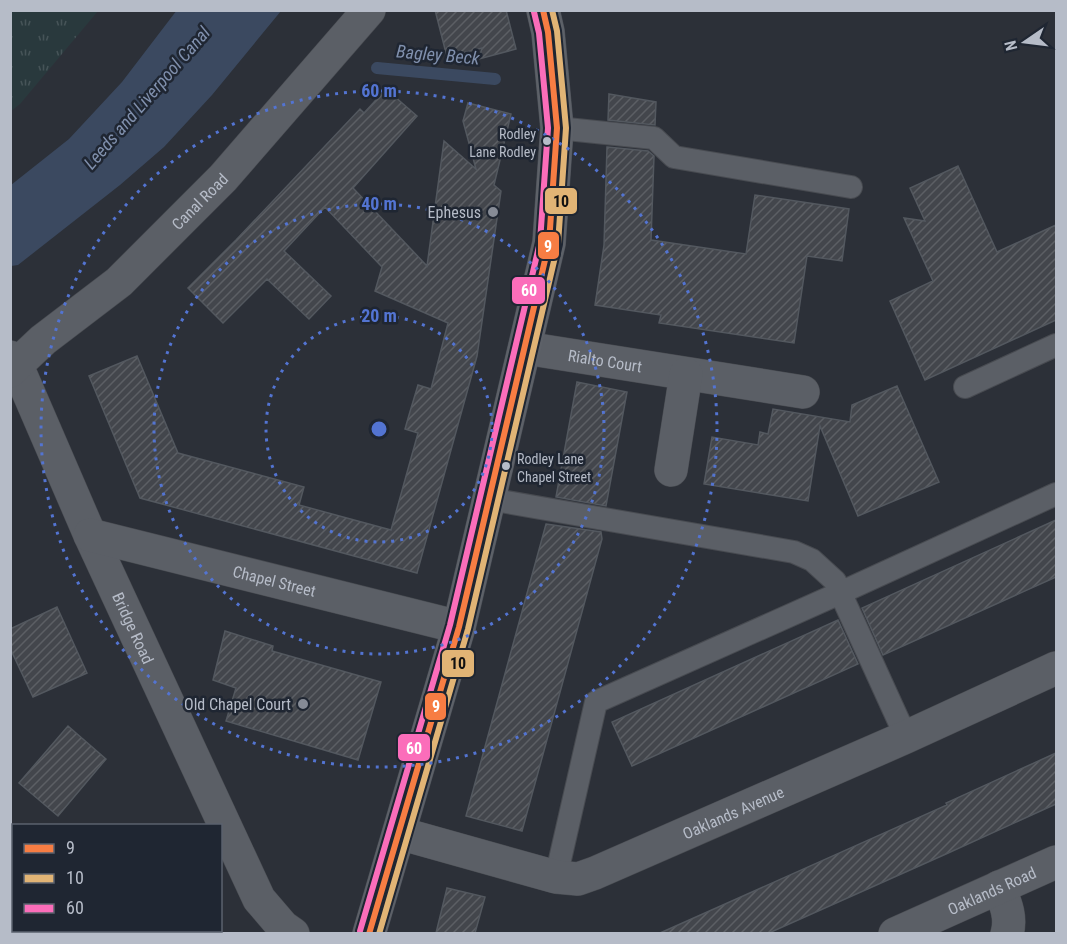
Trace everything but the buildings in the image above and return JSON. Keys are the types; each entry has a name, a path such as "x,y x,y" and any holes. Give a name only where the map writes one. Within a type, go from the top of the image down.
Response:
{"main road":[{"path":"369,933 459,627 549,243 557,128 548,32 543,10"}],"street":[{"name":"Canal Road","path":"12,365 119,282 223,178 369,10"},
{"name":"Rialto Court","path":"525,348 803,392"},
{"name":"Bridge Road","path":"12,365 219,824"},
{"path":"671,470 686,374"},
{"name":"Chapel Street","path":"90,535 459,627"},
{"name":"Oaklands Avenue","path":"399,833 556,877 578,879 906,737 1056,668"},
{"name":"Bridge Road","path":"227,841 259,899 283,927 293,933"},
{"name":"Oaklands Road","path":"895,933 1056,862"},
{"path":"999,887 1009,915 1007,933"}],"lane":[{"path":"557,128 654,138 674,157 851,187"},
{"path":"964,387 1056,345"},
{"path":"556,877 596,702 1056,494"},
{"path":"489,499 794,552 812,560 835,581 906,737"},
{"name":"Bridge Road","path":"259,899 268,933"}],"green space":[{"path":"11,10 98,11 20,104 11,111"}],"water":[{"name":"Leeds and Liverpool Canal","path":"177,10 281,11 212,95 164,147 120,185 18,265 11,266 11,185 69,139 122,82"}],"waterway":[{"name":"Bagley Beck","path":"377,68 495,79"}],"transit line":[{"name":"9","path":"369,934 459,627 549,243 557,128 548,32 543,10"},
{"name":"10","path":"379,934 468,629 558,244 566,128 557,31 552,10"},
{"name":"60","path":"360,931 450,625 540,242 548,128 539,33 534,12"}],"place":[{"name":"Rodley Lane Rodley","path":"547,141"},
{"name":"Ephesus","path":"493,212"},
{"name":"Rodley Lane Chapel Street","path":"506,466"},
{"name":"Old Chapel Court","path":"303,704"}]}
